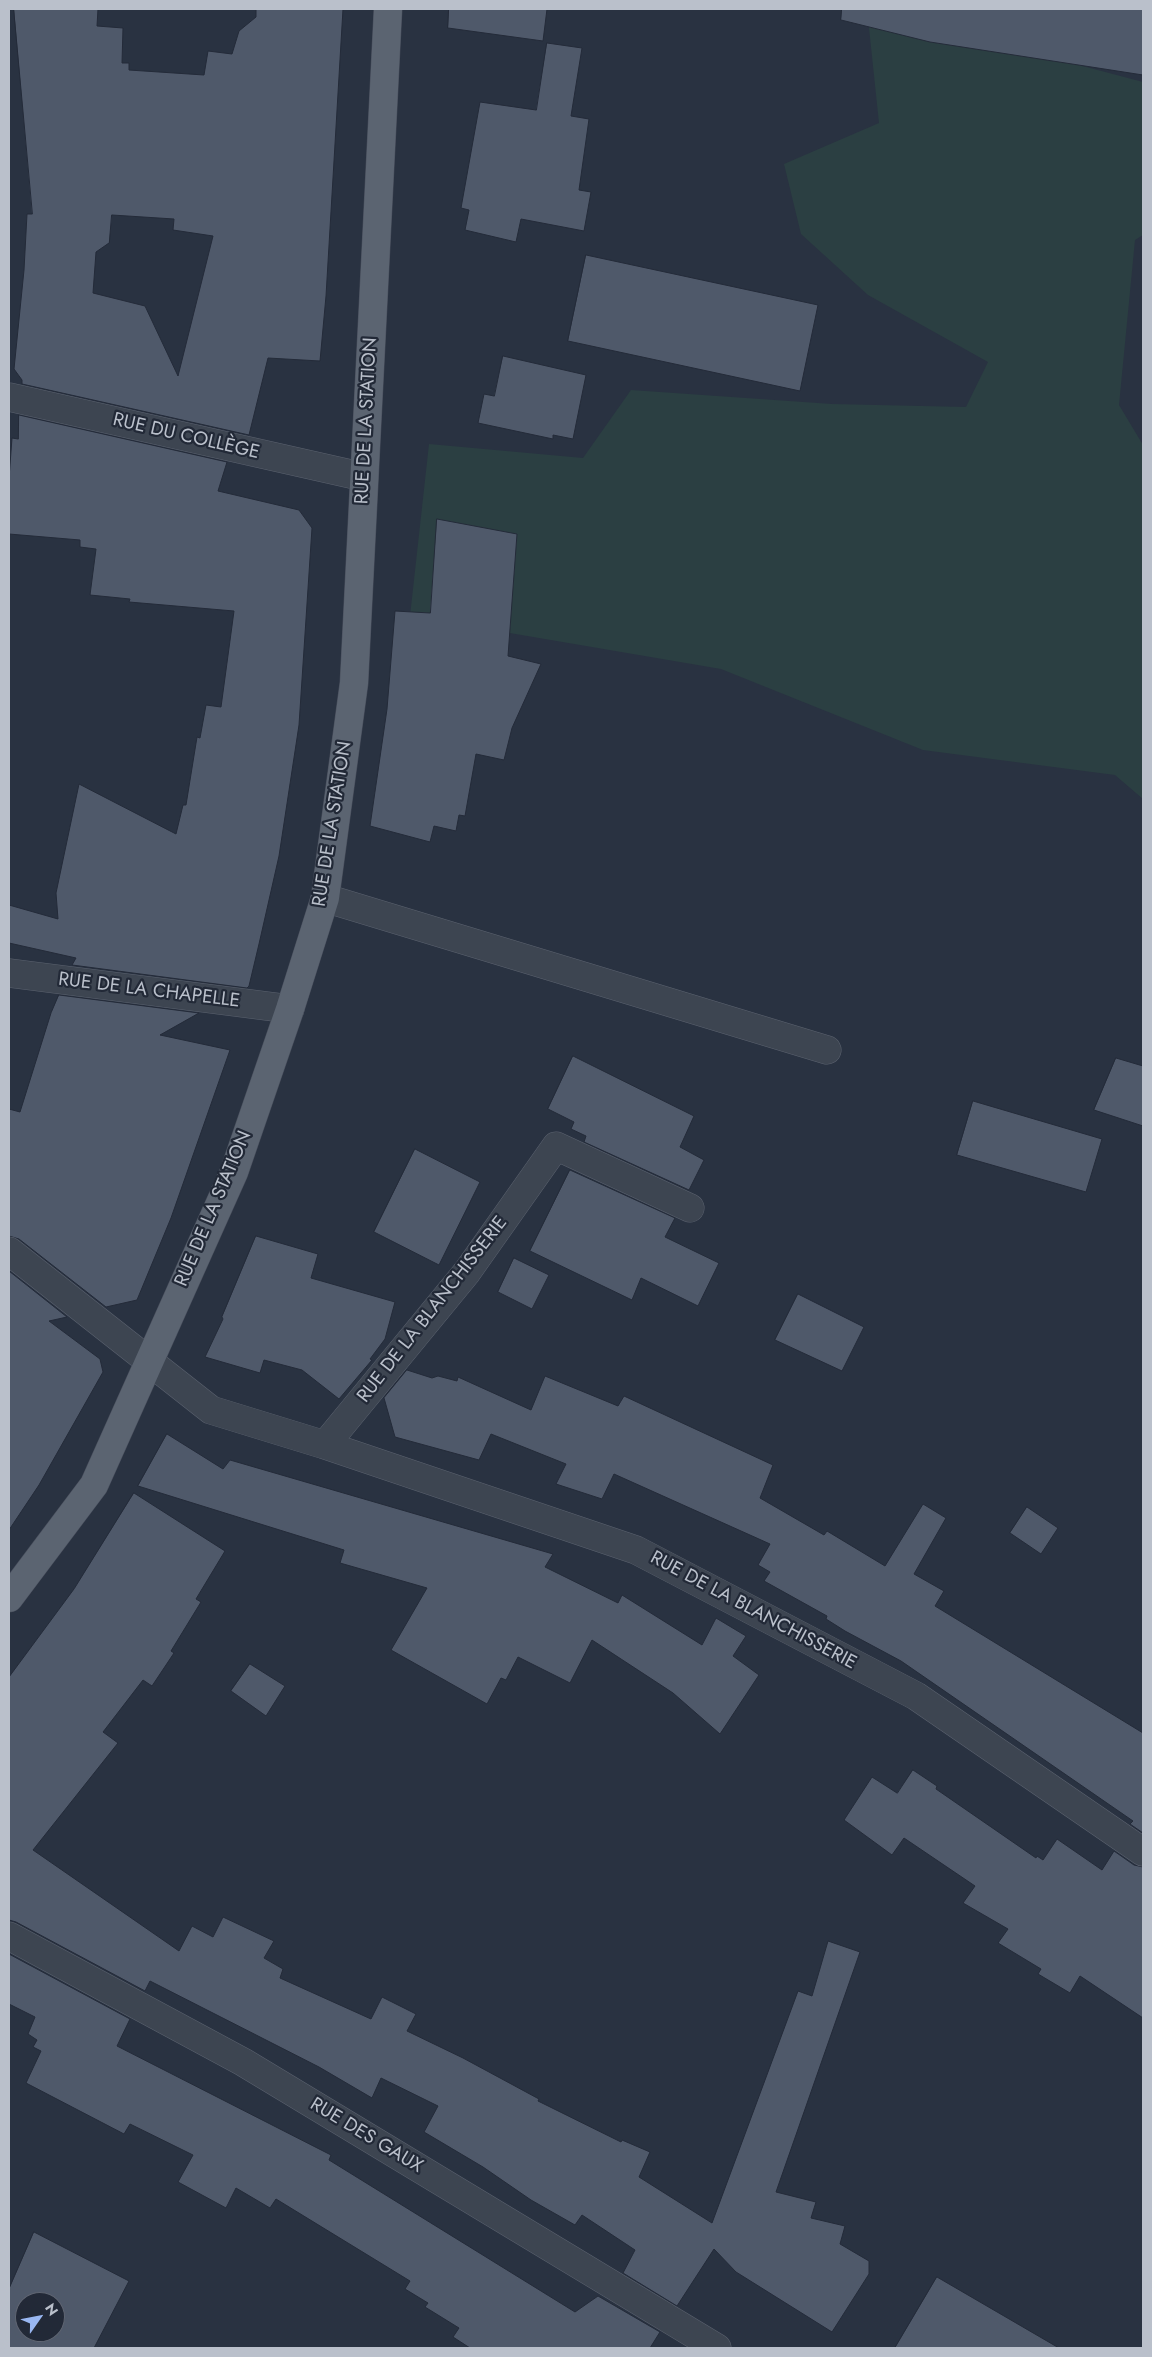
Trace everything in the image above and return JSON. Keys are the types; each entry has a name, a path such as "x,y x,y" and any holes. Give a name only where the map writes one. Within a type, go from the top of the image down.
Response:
{"main road":[{"name":"RUE DE LA STATION","path":"9,1598 94,1485 234,1172 290,1009 325,898 354,683 388,9"}],"street":[{"name":"RUE DU COLLÈGE","path":"9,397 364,476"},
{"path":"325,898 827,1050"},
{"name":"RUE DE LA CHAPELLE","path":"9,973 290,1009"},
{"name":"RUE DE LA BLANCHISSERIE","path":"326,1445 467,1272 556,1146 690,1208"},
{"name":"RUE DE LA BLANCHISSERIE","path":"9,1251 120,1336 148,1361 211,1410 326,1445 636,1550 916,1696 1143,1852"},
{"name":"RUE DES GAUX","path":"9,1936 243,2062 717,2348"}],"green space":[{"path":"867,9 1143,82 1143,235 1135,240 1119,405 1143,445 1143,799 1115,775 923,750 721,669 410,616 429,444 583,458 631,390 832,404 966,407 988,362 868,295 801,234 784,164 879,123"}],"building":[{"path":"14,9 98,9 97,26 123,28 122,63 129,63 129,70 204,75 208,51 232,54 239,31 256,17 256,9 343,9 326,296 320,361 268,358 249,435 22,384 22,380 14,369 24,270 27,214 32,214","holes":["112,215 174,219 173,230 213,236 178,376 145,306 93,293 96,252 109,243"]},
{"path":"449,9 547,9 543,41 448,28"},
{"path":"842,9 1143,9 1143,75 930,42 841,20"},
{"path":"547,43 582,48 571,116 589,119 579,190 591,192 584,231 521,219 516,242 465,230 469,210 461,208 480,102 536,110"},
{"path":"586,255 818,305 800,391 568,341"},
{"path":"503,356 586,375 573,439 553,435 553,439 478,423 484,394 494,396"},
{"path":"19,415 227,462 218,491 299,510 312,528 299,725 279,856 247,988 72,965 76,958 9,943 9,905 58,919 56,893 79,784 176,834 183,805 186,805 197,737 200,738 206,705 221,707 234,611 129,602 130,599 90,595 96,549 80,547 80,540 9,534 9,478 12,438 18,439"},
{"path":"437,519 517,534 508,656 541,664 512,728 504,760 476,754 465,816 459,815 456,831 434,826 430,842 370,826 387,709 395,611 430,613"},
{"path":"59,995 199,1013 160,1035 230,1050 171,1218 137,1300 106,1307 19,1239 9,1236 9,1109 20,1112 51,1013"},
{"path":"573,1056 694,1116 680,1147 704,1160 689,1190 584,1142 586,1136 571,1129 574,1122 548,1109"},
{"path":"1116,1058 1143,1066 1143,1126 1094,1110"},
{"path":"973,1101 1102,1139 1086,1192 957,1155"},
{"path":"415,1149 480,1182 439,1265 374,1232"},
{"path":"570,1170 675,1218 665,1237 719,1263 698,1306 641,1278 632,1300 530,1251"},
{"path":"256,1236 318,1254 311,1278 395,1302 385,1339 370,1359 372,1360 339,1399 302,1370 264,1360 260,1373 205,1357 223,1319 222,1317"},
{"path":"514,1258 549,1275 532,1309 498,1292"},
{"path":"9,1271 67,1317 49,1321 100,1359 103,1372 39,1485 9,1530"},
{"path":"798,1294 864,1327 842,1371 775,1340"},
{"path":"407,1370 432,1378 438,1376 457,1381 458,1377 531,1410 545,1376 618,1406 624,1396 773,1465 760,1498 824,1535 827,1531 885,1566 923,1504 946,1518 914,1574 944,1591 935,1606 1143,1733 1143,1833 1130,1824 1133,1821 901,1661 845,1631 826,1619 827,1616 764,1581 770,1572 758,1565 770,1544 614,1474 602,1499 556,1484 566,1464 491,1434 479,1460 395,1437 384,1398"},
{"path":"167,1434 223,1469 230,1460 553,1554 545,1567 618,1603 622,1595 702,1645 716,1618 746,1636 733,1656 759,1675 720,1734 673,1693 592,1640 570,1683 518,1657 506,1680 501,1678 487,1704 391,1650 427,1588 340,1563 344,1550 138,1486"},
{"path":"134,1493 225,1551 196,1599 201,1602 171,1651 174,1653 152,1686 143,1680 103,1732 118,1743 33,1850 179,1951 192,1926 213,1937 223,1917 274,1941 264,1958 283,1969 280,1978 371,2019 382,1997 416,2014 407,2031 463,2058 539,2099 538,2101 621,2142 622,2140 650,2152 639,2177 712,2223 798,1991 812,1996 828,1941 860,1952 776,2192 816,2202 811,2218 845,2226 840,2244 869,2261 869,2274 832,2332 736,2272 714,2249 677,2306 623,2273 635,2250 582,2215 575,2225 531,2200 483,2167 424,2132 438,2106 381,2078 372,2098 319,2067 150,1981 145,1991 9,1920 9,1677 74,1589"},
{"path":"1027,1507 1058,1528 1041,1554 1010,1533"},
{"path":"250,1664 285,1686 266,1716 231,1691"},
{"path":"913,1770 937,1786 936,1789 1036,1858 1037,1856 1043,1860 1057,1839 1102,1870 1114,1851 1134,1865 1143,1867 1143,2018 1080,1976 1070,1993 1038,1974 1041,1969 998,1943 1008,1929 963,1903 975,1886 904,1838 892,1855 844,1820 872,1777 897,1793"},
{"path":"9,1954 130,2019 117,2046 331,2155 329,2160 575,2312 598,2296 660,2332 650,2348 470,2348 453,2337 459,2328 425,2307 428,2303 405,2289 410,2281 276,2199 270,2208 236,2188 226,2208 178,2182 193,2155 130,2124 124,2134 26,2083 41,2051 33,2047 37,2040 28,2034 35,2017 9,2004"},
{"path":"34,2232 129,2281 94,2348 9,2348 9,2289"},
{"path":"937,2277 1059,2348 895,2348"}]}
